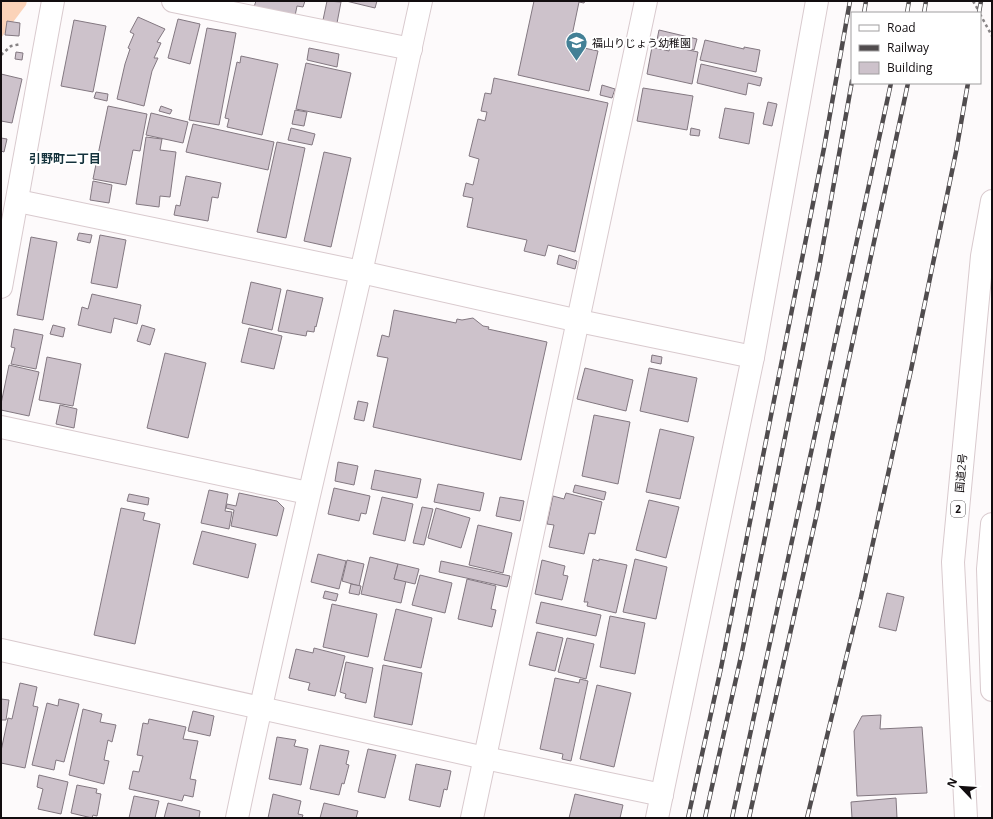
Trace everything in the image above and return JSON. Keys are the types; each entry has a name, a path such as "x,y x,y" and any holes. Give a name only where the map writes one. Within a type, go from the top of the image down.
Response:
{"main road":[{"path":"1,287 18,201 53,1"},
{"path":"174,1 411,49"},
{"path":"237,818 260,707 308,493 361,272 422,1"},
{"path":"472,818 646,1"},
{"path":"657,818 753,357 817,1"},
{"path":"18,201 361,272 579,321 753,357"},
{"name":"国道2号","path":"966,818 953,562 992,201"},
{"path":"1,427 308,493"},
{"path":"992,524 988,569 992,690"},
{"path":"1,650 485,758 662,795"}],"path":[{"path":"973,1 979,12"},
{"path":"981,15 992,36"}],"shaded area":[{"path":"1,1 27,1 26,5 1,38"}],"building":[{"path":"256,1 305,1 303,7 297,6 295,16 254,7"},
{"path":"327,1 341,2 337,23 323,20"},
{"path":"346,1 377,1 375,8"},
{"path":"534,1 585,1 584,3 579,2 570,45 598,51 589,91 518,75"},
{"path":"138,17 165,29 157,42 161,43 154,58 158,58 152,71 144,106 117,99 130,49 128,48 134,34 130,32"},
{"path":"178,19 200,24 190,64 168,58"},
{"path":"74,20 106,26 93,92 61,86"},
{"path":"7,21 20,23 19,36 5,35"},
{"path":"207,28 236,33 219,125 189,120"},
{"path":"659,30 697,39 694,50 657,40"},
{"path":"705,40 744,49 744,47 760,50 756,72 700,60"},
{"path":"670,46 698,52 692,84 647,74 652,47 669,51"},
{"path":"309,48 339,54 337,67 307,60"},
{"path":"16,52 23,53 22,60 15,59"},
{"path":"241,56 278,64 262,135 227,127 229,119 225,118 237,62 240,63"},
{"path":"306,63 351,73 341,118 296,109"},
{"path":"701,64 762,78 760,86 748,83 746,95 697,83"},
{"path":"1,74 22,79 12,123 1,121"},
{"path":"494,78 608,103 575,252 548,245 545,256 524,251 527,240 467,227 473,198 463,196 466,183 473,185 479,159 469,156 478,119 485,121 487,112 481,111 485,93 491,94"},
{"path":"602,85 615,89 612,98 600,95"},
{"path":"643,88 693,96 687,130 637,121"},
{"path":"96,92 108,94 107,101 94,98"},
{"path":"768,102 777,104 772,126 763,124"},
{"path":"108,106 147,114 140,151 133,150 126,185 93,179"},
{"path":"161,106 172,110 170,114 159,111"},
{"path":"725,108 754,113 749,144 719,138"},
{"path":"295,110 307,112 304,126 292,124"},
{"path":"151,113 188,122 183,143 146,135"},
{"path":"193,124 274,142 268,170 186,152"},
{"path":"291,128 315,134 312,145 288,140"},
{"path":"691,128 700,130 699,136 690,135"},
{"path":"146,137 162,139 160,150 176,152 170,197 160,196 159,207 136,204"},
{"path":"1,138 7,139 4,152 1,151"},
{"path":"277,142 305,148 286,238 257,232"},
{"path":"324,152 351,158 331,247 304,241"},
{"path":"186,176 221,183 218,198 212,197 208,221 174,215 176,205 180,206"},
{"path":"93,181 112,185 109,203 90,200"},
{"path":"79,233 92,235 90,243 77,240"},
{"path":"100,235 126,240 117,288 91,283"},
{"path":"31,237 57,242 43,320 17,315"},
{"path":"559,255 577,261 575,269 557,264"},
{"path":"251,282 281,289 272,330 242,323"},
{"path":"287,290 323,298 314,332 307,331 306,336 278,331"},
{"path":"92,294 141,305 137,324 114,318 111,333 78,325 82,307 88,309"},
{"path":"394,310 456,323 457,319 462,320 473,318 483,326 489,327 488,329 547,342 521,460 373,427 388,358 377,356 382,335 389,337"},
{"path":"53,325 65,328 63,337 50,334"},
{"path":"142,325 155,329 150,345 137,341"},
{"path":"249,328 282,336 274,369 241,362"},
{"path":"14,329 43,335 36,369 11,364 15,348 11,347"},
{"path":"165,353 206,363 188,438 147,428"},
{"path":"652,355 662,357 661,364 651,362"},
{"path":"47,357 81,364 73,406 39,400"},
{"path":"9,365 39,372 29,416 1,410"},
{"path":"585,368 633,380 626,411 577,399"},
{"path":"649,368 697,378 688,422 640,411"},
{"path":"358,401 368,403 364,421 354,419"},
{"path":"60,405 77,409 74,428 56,424"},
{"path":"594,415 630,422 618,484 582,476"},
{"path":"660,429 694,437 680,499 646,492"},
{"path":"338,462 358,466 354,485 335,481"},
{"path":"375,470 421,479 417,498 371,489"},
{"path":"438,484 484,493 480,511 434,502"},
{"path":"575,485 606,492 604,500 573,492"},
{"path":"334,488 370,496 366,514 361,513 359,521 328,514"},
{"path":"209,490 228,494 225,511 232,512 229,529 201,523"},
{"path":"239,493 277,501 284,508 277,536 231,526 234,510 226,508 227,504 236,506"},
{"path":"566,493 602,502 595,534 589,533 584,554 549,547 554,525 547,524 553,496 564,499"},
{"path":"129,494 149,498 148,505 127,501"},
{"path":"382,497 413,504 405,541 373,534"},
{"path":"500,497 524,501 520,521 496,516"},
{"path":"649,500 679,507 666,558 636,550"},
{"path":"422,507 433,509 424,545 413,543"},
{"path":"121,508 145,513 143,520 160,524 135,644 94,635"},
{"path":"436,508 470,518 461,548 428,538"},
{"path":"478,525 512,533 503,573 469,565"},
{"path":"202,531 256,544 248,578 193,564"},
{"path":"318,554 346,561 339,589 311,582"},
{"path":"370,557 398,564 394,579 406,581 401,603 361,594"},
{"path":"593,559 627,565 616,613 587,606 588,602 584,602"},
{"path":"635,559 667,567 656,619 623,612"},
{"path":"347,560 364,564 359,586 342,581"},
{"path":"542,560 565,566 563,575 568,576 562,600 535,594"},
{"path":"441,561 510,576 507,587 439,572"},
{"path":"398,564 419,569 415,584 394,579"},
{"path":"420,575 452,583 445,613 412,605"},
{"path":"467,579 496,586 491,609 496,610 492,627 458,619"},
{"path":"351,584 361,586 359,595 349,593"},
{"path":"325,591 338,594 336,601 323,598"},
{"path":"887,593 904,597 896,631 879,627"},
{"path":"541,602 601,615 596,636 536,623"},
{"path":"332,604 377,614 368,657 323,647"},
{"path":"396,609 432,618 421,668 384,660"},
{"path":"610,616 645,623 635,674 600,667"},
{"path":"537,632 563,638 555,671 529,665"},
{"path":"567,638 594,644 586,679 558,672"},
{"path":"314,648 345,656 335,696 308,690 310,683 289,678 296,649 313,653"},
{"path":"346,662 373,668 366,703 345,698 346,694 340,692"},
{"path":"383,665 422,673 412,725 374,717"},
{"path":"555,678 579,683 580,679 588,681 571,761 562,759 563,754 540,749"},
{"path":"20,683 37,687 33,706 38,707 25,768 1,763 1,751 8,718 12,719"},
{"path":"597,685 631,693 614,767 580,759"},
{"path":"1,699 9,700 6,720 1,720"},
{"path":"59,699 79,704 64,762 56,760 54,770 32,765 47,703 58,706"},
{"path":"83,709 102,714 100,722 116,725 112,742 108,740 104,760 109,761 104,784 69,775"},
{"path":"193,711 214,716 210,736 188,731"},
{"path":"881,715 880,729 922,727 927,793 857,796 854,731 862,716"},
{"path":"149,719 186,727 183,739 198,741 190,779 196,780 193,797 184,795 182,801 129,789 133,771 139,772 143,756 137,755 143,723 148,724"},
{"path":"277,737 296,740 294,746 308,749 301,785 269,779"},
{"path":"320,745 349,751 346,764 349,765 344,784 342,783 339,795 310,789"},
{"path":"368,749 396,755 385,798 358,792"},
{"path":"416,764 451,771 447,790 444,789 440,807 409,800"},
{"path":"39,775 68,782 61,814 38,809 43,789 37,787"},
{"path":"77,785 97,789 96,793 101,794 97,816 93,815 92,818 71,813"},
{"path":"273,794 301,801 298,814 303,815 302,818 268,818"},
{"path":"575,794 623,805 620,818 569,818"},
{"path":"134,796 159,801 155,818 129,818"},
{"path":"896,798 897,818 852,818 851,802"},
{"path":"168,803 200,811 199,818 164,818"},
{"path":"324,803 358,811 356,818 320,818"}],"railway":[{"path":"688,818 721,668 824,148 850,1"},
{"path":"864,12 866,1"},
{"path":"907,12 909,1"},
{"path":"924,12 926,1"},
{"path":"979,12 981,1"},
{"path":"705,818 742,652 820,262 851,84"},
{"path":"732,818 891,84"},
{"path":"749,818 817,513 908,84"},
{"path":"807,818 861,597 911,370 956,152 968,84"}],"place":[{"name":"福山りじょう幼稚園","path":"576,62"}],"district":[{"name":"引野町二丁目","path":"65,159"}]}
